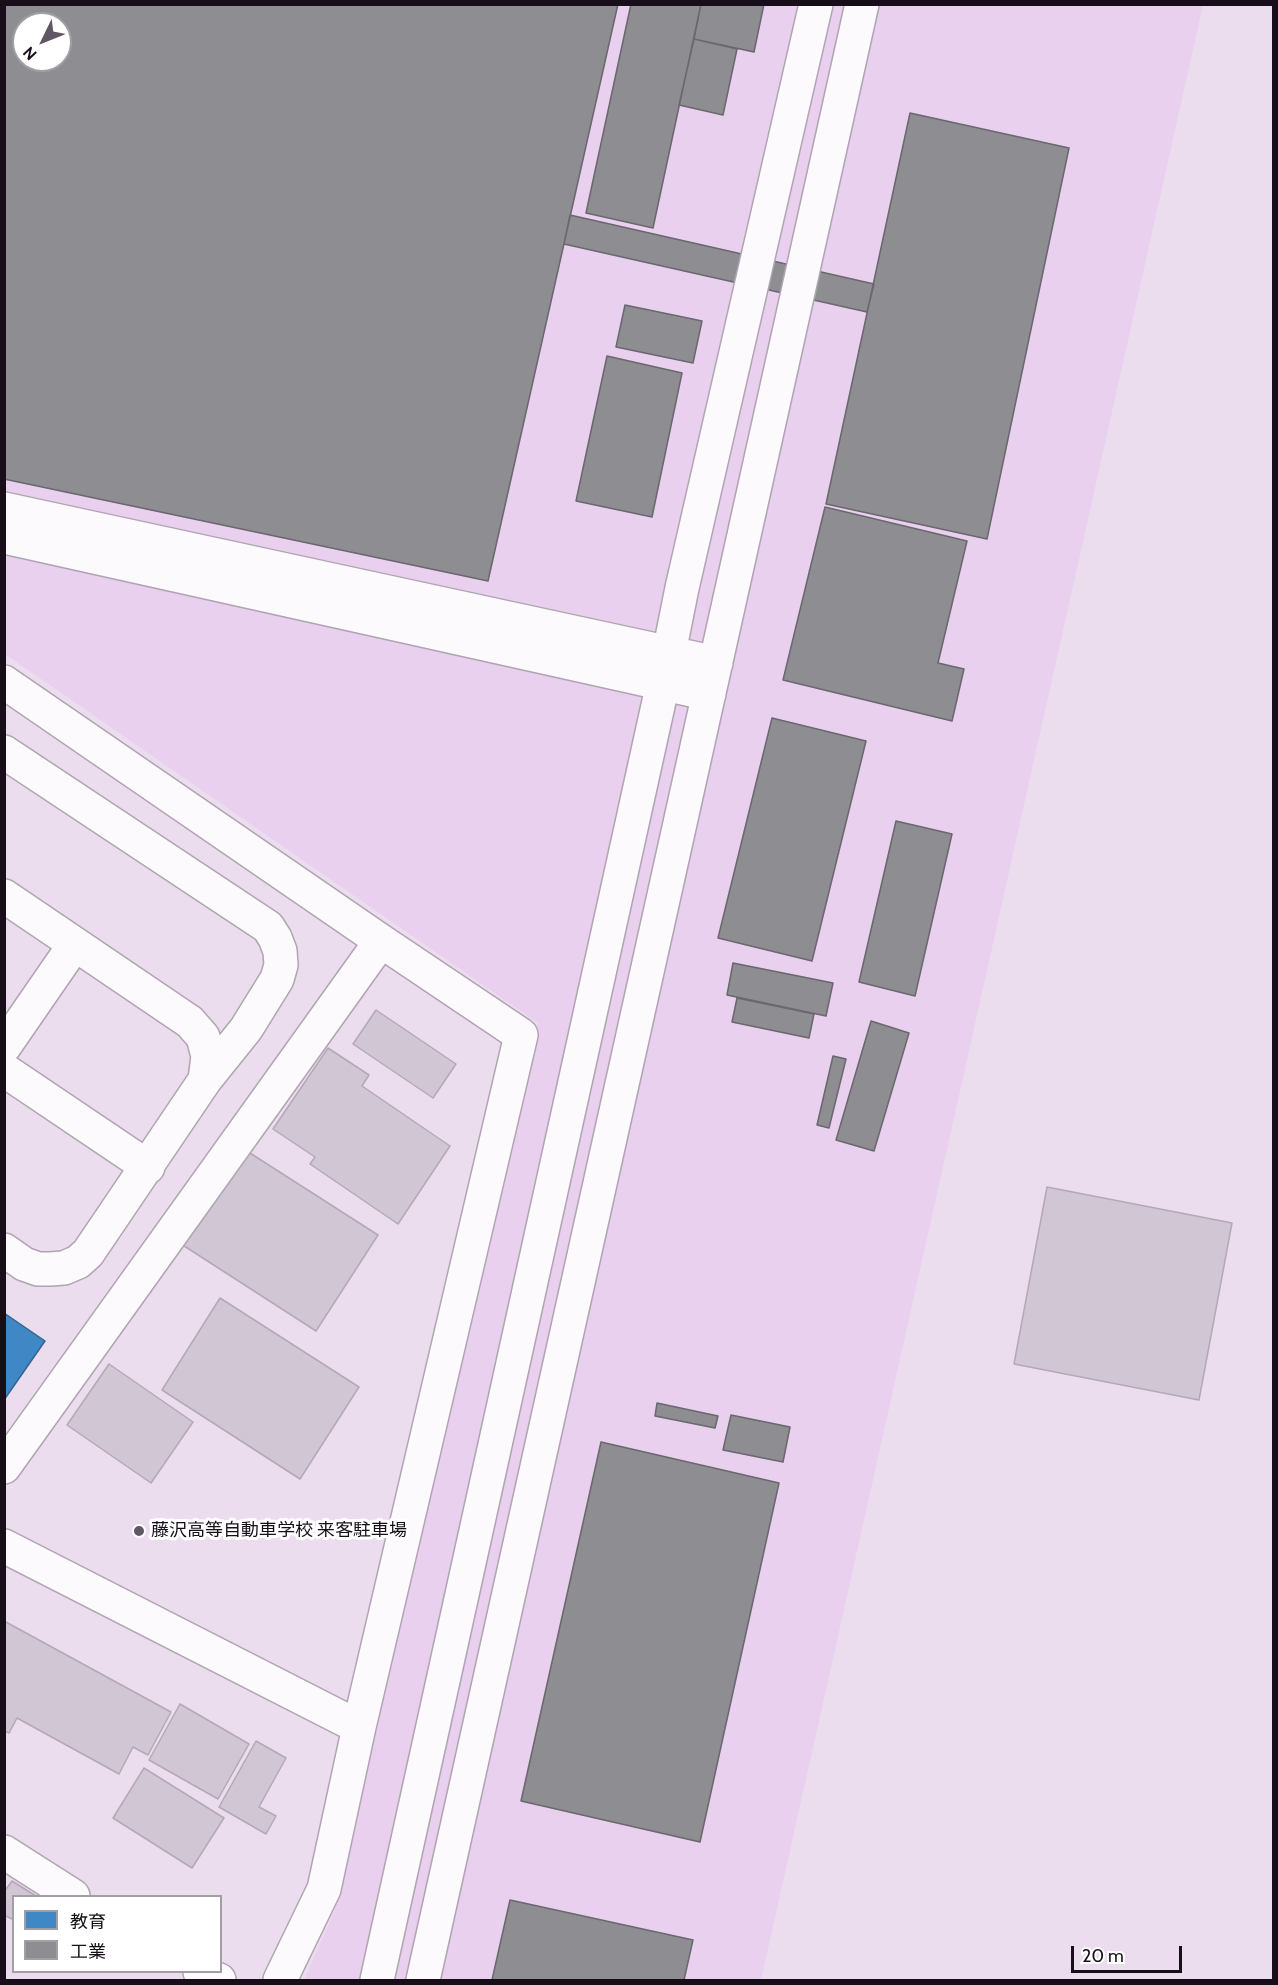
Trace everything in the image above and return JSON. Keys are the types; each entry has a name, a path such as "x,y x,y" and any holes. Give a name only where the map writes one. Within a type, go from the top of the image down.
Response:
{"street":[{"path":"377,1980 682,588 816,4"},
{"path":"423,1980 862,4"},
{"path":"4,509 713,679"},
{"path":"4,537 666,668"},
{"path":"4,682 521,1035 359,1727 324,1888 280,1980"},
{"path":"4,752 268,927 280,951 281,965 277,979 246,1029 206,1080 88,1253 78,1262 64,1268 38,1269 24,1264 4,1250"},
{"path":"4,896 197,1028 207,1048 206,1080"},
{"path":"4,1467 381,941"},
{"path":"4,1047 75,944"},
{"path":"4,1070 148,1167"},
{"path":"4,1546 359,1727"},
{"path":"4,1852 71,1895"},
{"path":"204,1973 219,1980"}],"shaded area":[{"path":"5,5 1203,5 761,1980 304,1980 335,1910 538,1023 5,654"}],"building: 教育":[{"path":"4,1313 45,1341 4,1400"}],"building: 工業":[{"path":"4,4 618,4 488,581 4,479"},
{"path":"631,4 701,4 653,228 586,213"},
{"path":"701,4 764,4 754,52 694,39"},
{"path":"694,39 737,49 723,115 679,105"},
{"path":"910,113 1069,148 987,539 826,504"},
{"path":"570,215 874,284 867,312 564,244"},
{"path":"625,305 702,321 693,363 616,347"},
{"path":"607,356 682,373 652,517 576,501"},
{"path":"825,507 967,541 938,663 964,669 952,721 783,680"},
{"path":"772,718 866,741 812,961 718,938"},
{"path":"896,821 952,834 915,996 859,982"},
{"path":"733,963 833,983 826,1016 727,995"},
{"path":"737,998 814,1014 809,1038 732,1022"},
{"path":"871,1021 909,1033 874,1151 836,1140"},
{"path":"833,1056 846,1059 829,1128 817,1125"},
{"path":"657,1403 718,1416 715,1428 655,1416"},
{"path":"731,1415 790,1427 783,1462 723,1450"},
{"path":"601,1442 779,1483 700,1842 521,1801"},
{"path":"510,1900 693,1940 684,1980 492,1980"}],"building: その他":[{"path":"376,1010 456,1064 433,1098 353,1044"},
{"path":"328,1048 369,1075 362,1086 450,1146 398,1224 310,1164 315,1157 273,1129"},
{"path":"239,1146 378,1235 316,1331 178,1242"},
{"path":"1047,1187 1232,1223 1199,1400 1014,1364"},
{"path":"220,1298 359,1387 300,1479 162,1390"},
{"path":"109,1364 193,1422 151,1483 67,1425"},
{"path":"4,1621 171,1712 148,1755 133,1747 119,1774 17,1718 9,1733 4,1731"},
{"path":"180,1704 249,1744 218,1799 149,1760"},
{"path":"256,1741 286,1758 259,1807 276,1816 266,1834 219,1807"},
{"path":"144,1768 224,1818 192,1868 113,1818"},
{"path":"12,1881 34,1895 12,1895 12,1919 4,1915 4,1892"}],"place":[{"name":"藤沢高等自動車学校 来客駐車場","path":"139,1531"}]}
